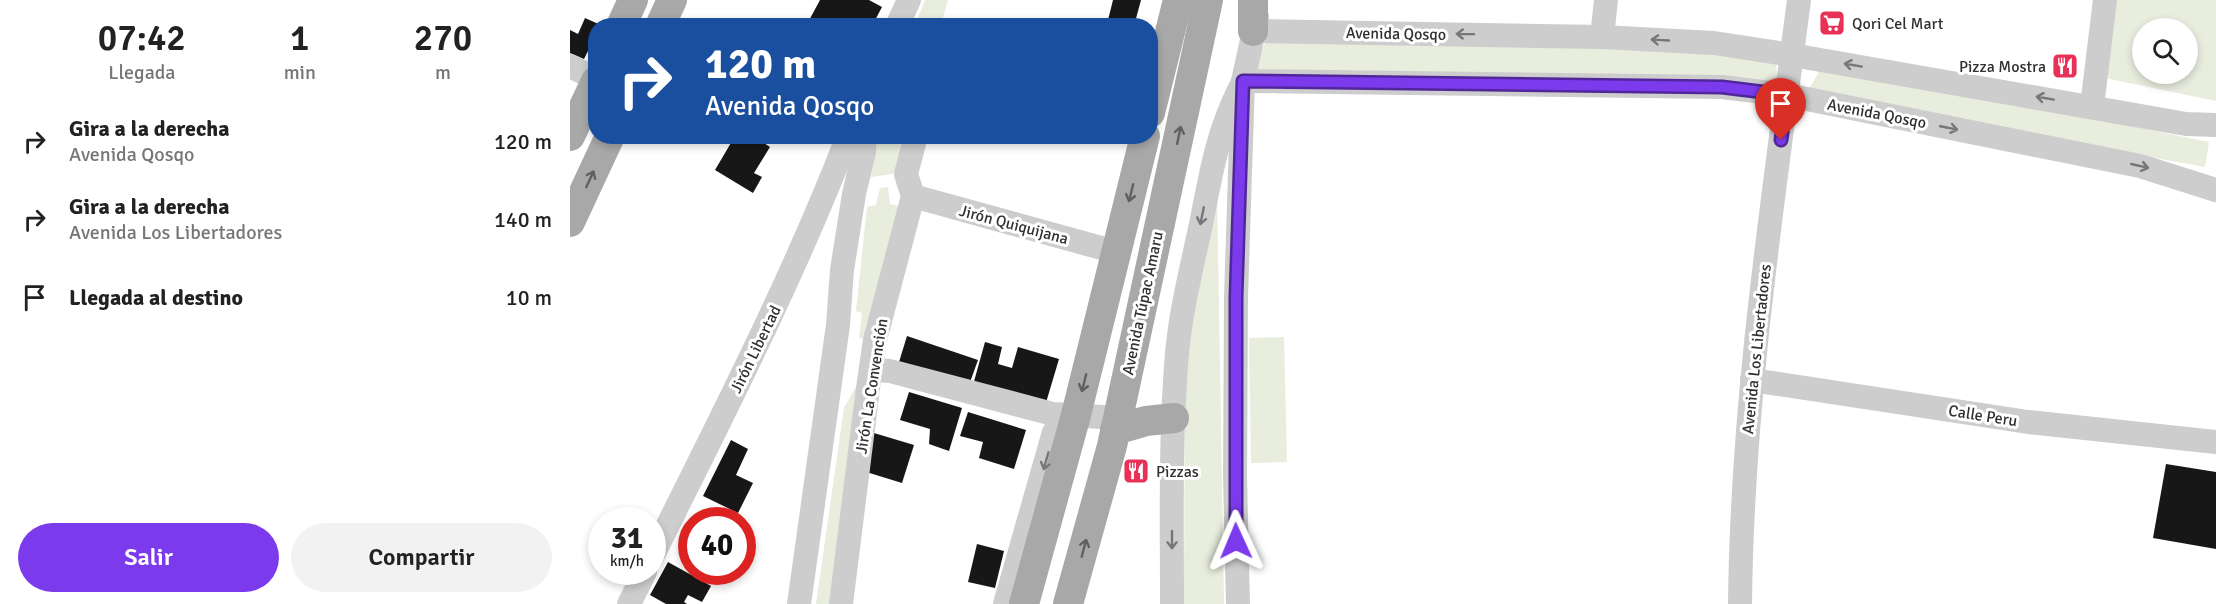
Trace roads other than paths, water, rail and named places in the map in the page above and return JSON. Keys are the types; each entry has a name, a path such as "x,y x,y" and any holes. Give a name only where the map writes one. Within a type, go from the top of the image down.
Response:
{"main road":[{"path":"625,18 633,0"},
{"path":"664,18 672,0"},
{"path":"1158,79 1178,0"},
{"name":"Avenida Túpac Amaru","path":"1068,604 1116,424 1208,0"},
{"path":"1253,31 1254,0"},
{"path":"578,124 588,100"},
{"path":"570,222 606,144"},
{"path":"1024,604 1077,415 1143,144"},
{"path":"1116,424 1174,418"}],"street":[{"path":"901,18 909,0"},
{"path":"1238,604 1235,477 1236,320 1243,81 1261,0"},
{"path":"1602,37 1606,0"},
{"name":"Avenida Los Libertadores","path":"1740,604 1743,478 1752,380 1799,0"},
{"path":"2092,106 2105,0"},
{"name":"Avenida Qosqo","path":"1253,31 1602,37 1714,43 2092,106 2186,124 2216,125"},
{"path":"570,66 588,76"},
{"path":"1172,604 1177,351 1218,139 1243,81"},
{"name":"Avenida Qosqo","path":"1243,81 1722,87 1787,95 2140,166 2216,190"},
{"name":"Jirón Libertad","path":"666,529 775,311 825,197 845,144"},
{"path":"799,604 838,325 842,270 864,144"},
{"name":"Jirón La Convención","path":"841,604 866,400 876,340 913,196 906,174 914,144"},
{"name":"Jirón Quiquijana","path":"913,196 1116,252"},
{"path":"872,370 890,371 1053,414 1077,415 1116,424"},
{"name":"Calle Peru","path":"1752,380 2028,422 2216,442"},
{"path":"1005,604 1054,432 1077,415"},
{"path":"629,604 638,585"}],"place":[{"name":"Qori Cel Mart","path":"1832,23"},
{"name":"Pizza Mostra","path":"2065,66"},
{"name":"Pizzas","path":"1136,471"}]}
